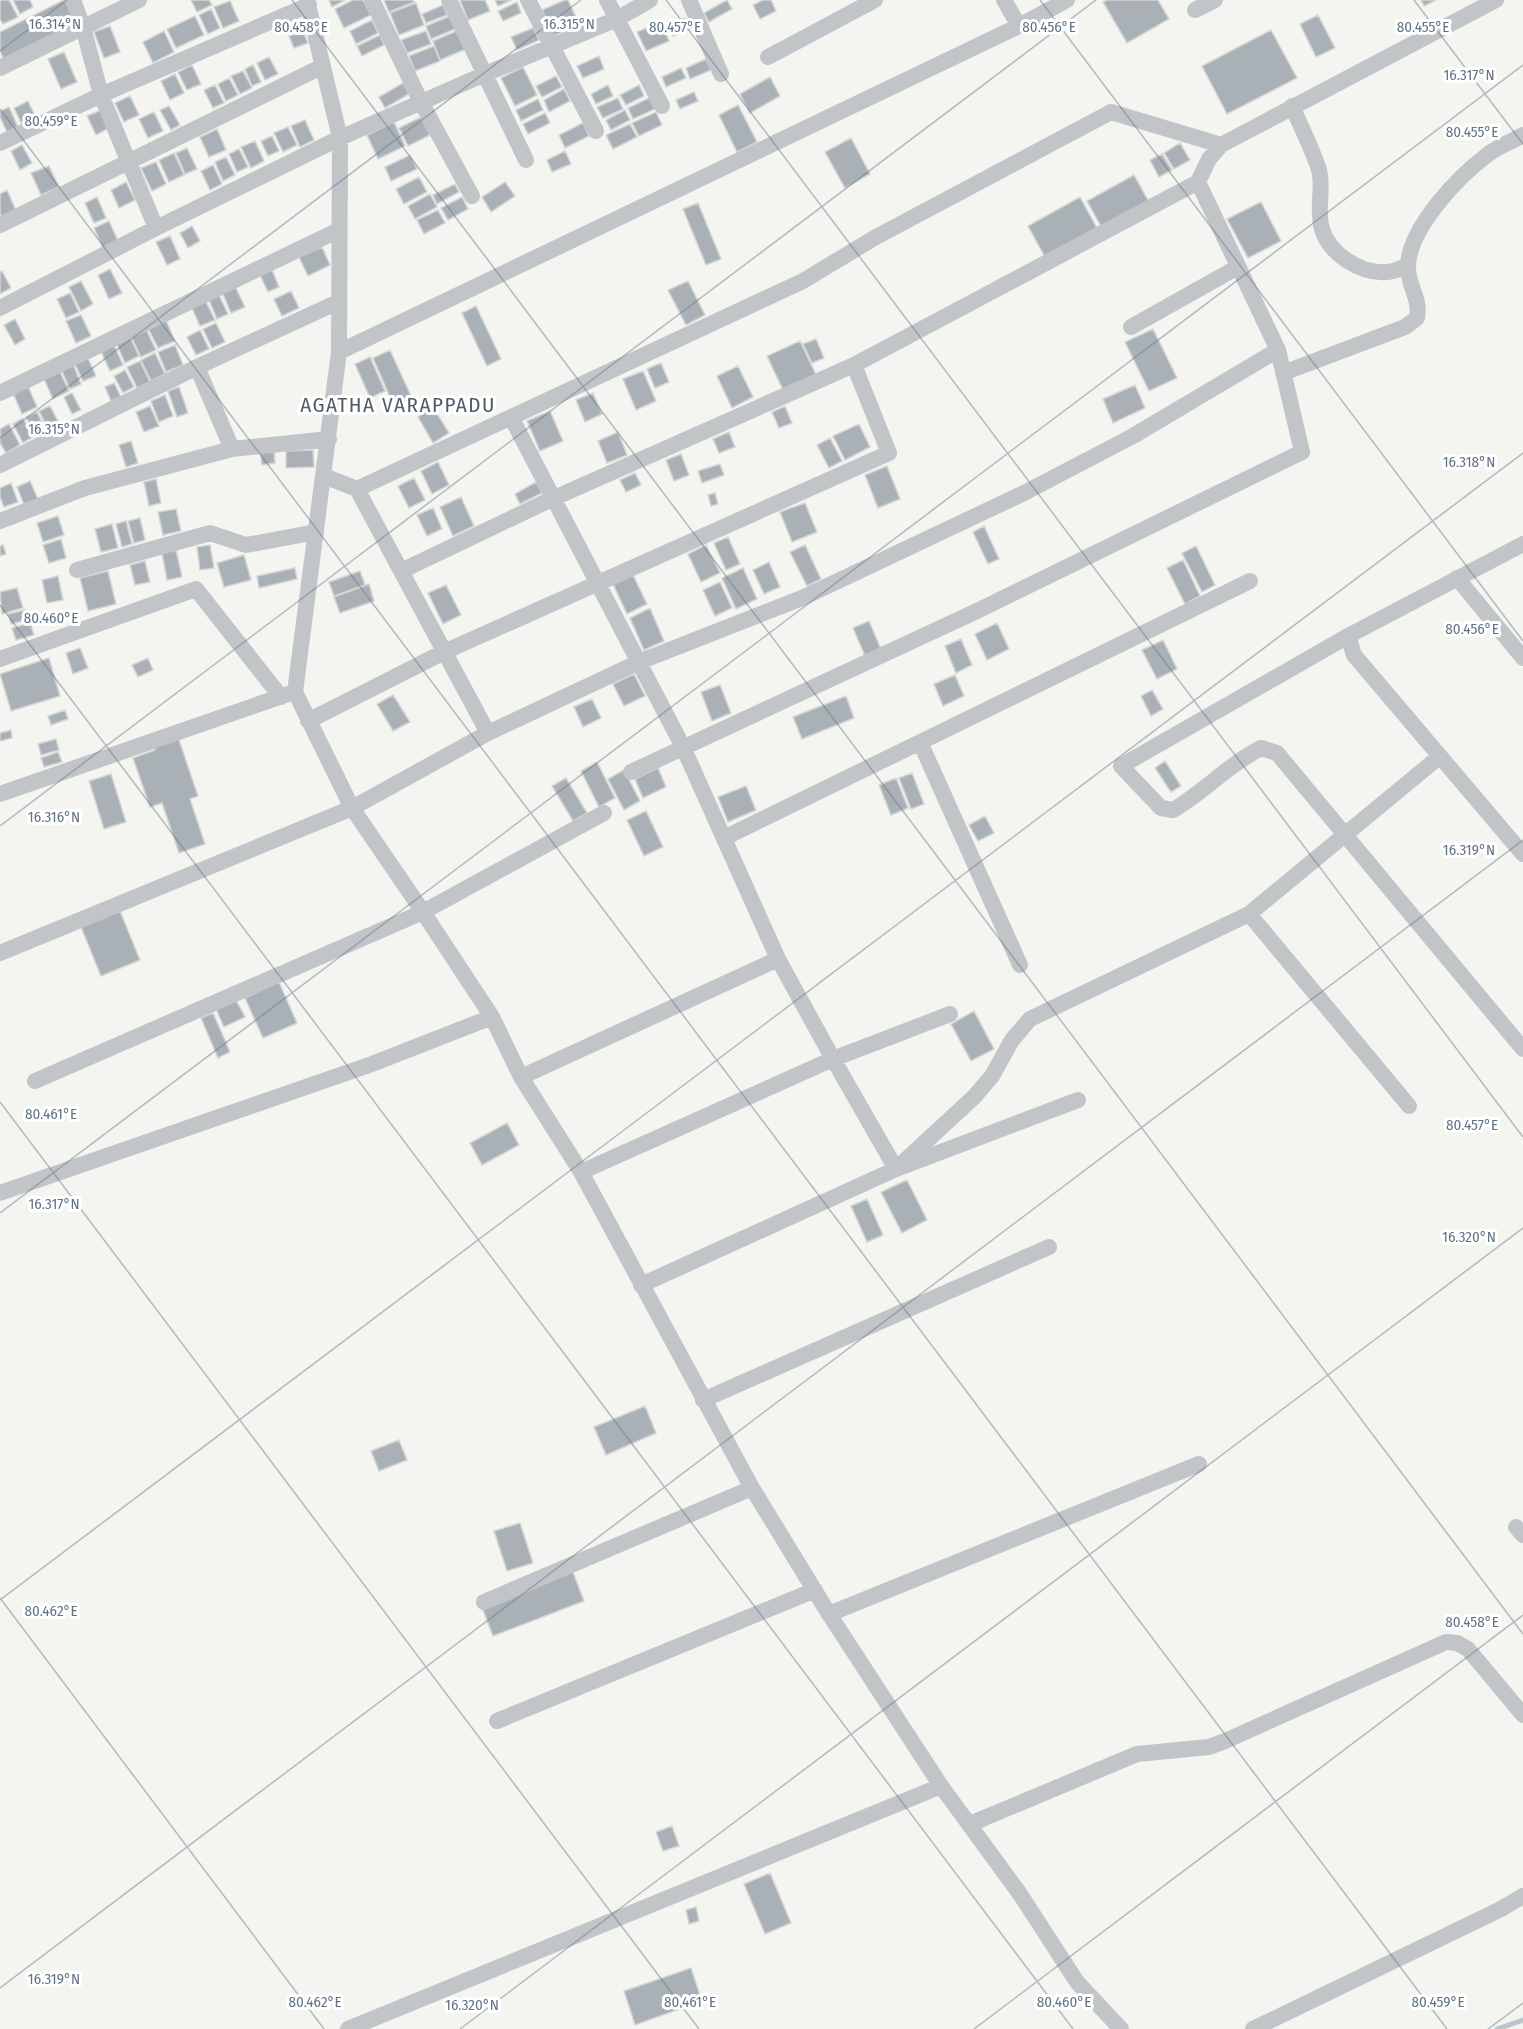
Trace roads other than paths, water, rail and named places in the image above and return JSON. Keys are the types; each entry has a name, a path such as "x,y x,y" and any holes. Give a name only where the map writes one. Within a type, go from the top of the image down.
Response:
{"street":[{"path":"73,0 83,27 101,95 156,228"},
{"path":"0,68 139,0"},
{"path":"372,0 421,102 471,196"},
{"path":"449,0 526,160"},
{"path":"528,0 596,131"},
{"path":"607,0 662,106"},
{"path":"0,308 340,138 617,19 650,0"},
{"path":"689,0 722,74"},
{"path":"768,57 875,0"},
{"path":"1004,0 1019,26"},
{"path":"339,352 1019,26 1067,0"},
{"path":"1195,10 1215,0"},
{"path":"401,571 554,498 854,365 1198,182 1209,159 1221,144 1496,0"},
{"path":"0,143 308,2 340,138 339,352 316,532 288,694"},
{"path":"0,225 323,66"},
{"path":"1292,106 1322,184 1320,214 1322,230 1327,240 1352,265 1372,272 1389,272 1408,265"},
{"path":"357,489 803,281 876,237 1111,112 1221,144"},
{"path":"1283,373 1405,327 1417,318 1419,306 1410,283 1408,265 1412,246 1427,220 1465,174 1489,154 1523,135"},
{"path":"631,772 977,611 1302,452 1278,350 1198,182"},
{"path":"0,393 339,230"},
{"path":"1131,327 1238,267"},
{"path":"0,465 197,367 338,302"},
{"path":"0,953 352,808 488,733 639,662 802,598 1024,493 1133,436 1278,350"},
{"path":"308,721 444,652 889,453 854,365"},
{"path":"197,367 232,449"},
{"path":"511,417 683,747 778,958 896,1169"},
{"path":"0,521 85,488 232,449 329,439"},
{"path":"324,476 357,489 488,733"},
{"path":"77,570 210,533 246,545 316,532"},
{"path":"1523,543 1348,636 1121,766 1161,808 1173,810 1246,755 1261,748 1277,753 1523,1049"},
{"path":"1457,578 1523,657"},
{"path":"724,838 1250,581"},
{"path":"0,659 196,589 288,694 308,721 352,808 492,1017 520,1077 581,1172 640,1285 752,1488 814,1590 941,1786 1020,1894 1077,1982 1121,2029"},
{"path":"1348,636 1354,655 1523,854"},
{"path":"0,794 288,694"},
{"path":"920,742 1020,965"},
{"path":"896,1169 974,1097 992,1076 1012,1040 1030,1019 1249,914 1439,757"},
{"path":"35,1081 423,912 604,813"},
{"path":"1249,914 1409,1106"},
{"path":"520,1077 778,958"},
{"path":"581,1172 833,1059 950,1014"},
{"path":"0,1193 372,1064 492,1017"},
{"path":"640,1285 896,1169 1078,1100"},
{"path":"703,1400 1049,1247"},
{"path":"829,1614 1199,1464"},
{"path":"484,1602 752,1488"},
{"path":"497,1721 814,1590"},
{"path":"970,1824 1137,1754 1209,1746 1225,1741 1446,1642 1457,1643 1468,1649 1523,1715"},
{"path":"348,2029 941,1786"},
{"path":"1253,2029 1501,1909 1523,1896"}],"waterway":[{"path":"1497,2029 1523,2020"}],"district":[{"name":"AGATHA VARAPPADU","path":"398,405"}]}
